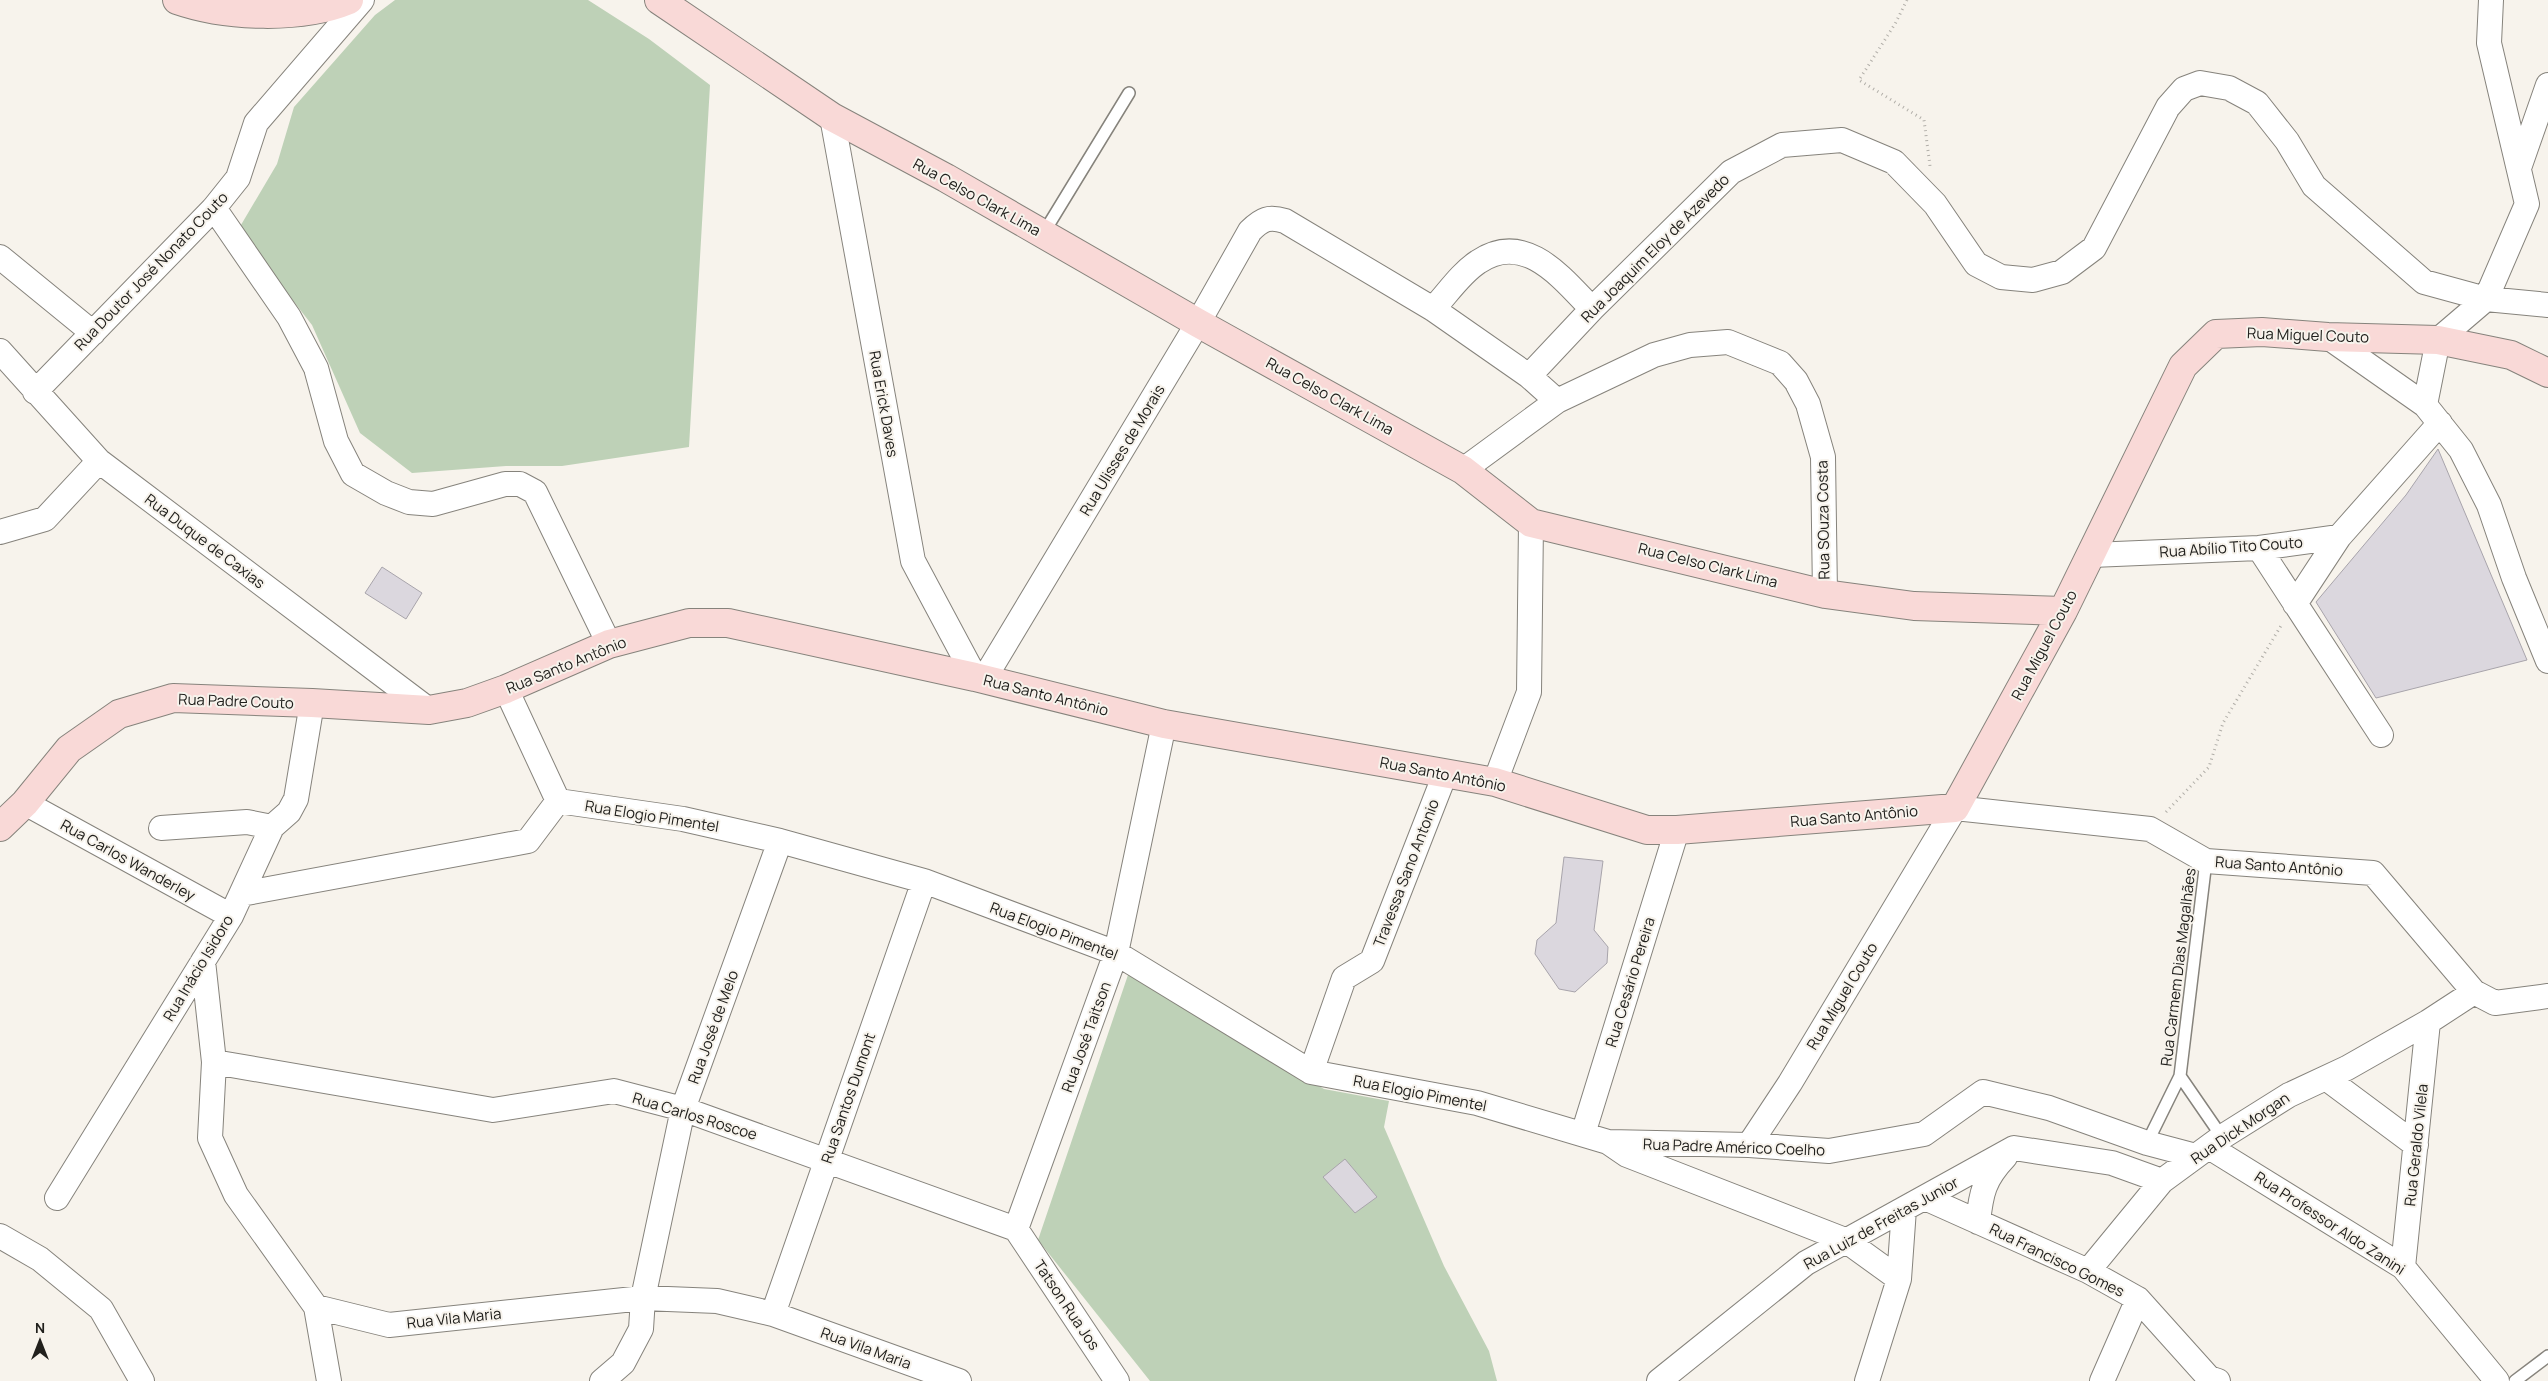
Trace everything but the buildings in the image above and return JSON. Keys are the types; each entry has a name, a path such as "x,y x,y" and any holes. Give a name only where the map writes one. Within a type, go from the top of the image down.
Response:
{"street":[{"path":"177,0 234,11 277,14 324,8 349,0"},
{"name":"Rua Doutor José Nonato Couto","path":"36,392 214,208 238,178 256,123 362,0"},
{"name":"Rua Celso Clark Lima","path":"659,0 832,117 946,178 1198,323 1463,470 1531,522 1825,594 1914,606 2063,611"},
{"path":"2425,405 2438,340 2486,299 2527,204 2489,42 2491,0"},
{"name":"Rua Joaquim Eloy de Azevedo","path":"1529,376 1592,309 1731,172 1782,145 1842,140 1894,162 1935,204 1976,264 2001,277 2033,280 2062,272 2094,248 2168,107 2184,89 2200,83 2229,88 2257,103 2287,141 2314,186 2424,282 2486,299 2548,306"},
{"path":"2518,168 2548,85"},
{"name":"Rua Erick Daves","path":"832,117 913,561 979,678"},
{"path":"214,208 289,316 316,368 336,441 354,474 386,494 409,502 433,504 505,484 520,484 535,492 609,644"},
{"name":"Rua Ulisses de Morais","path":"979,678 1198,323 1250,231 1260,220 1272,217 1285,221 1433,309"},
{"path":"1557,401 1529,376 1433,309 1477,262 1502,253 1522,251 1548,265 1592,309"},
{"path":"0,257 93,333"},
{"name":"Rua Miguel Couto","path":"1749,1145 1790,1083 1955,808 2092,555 2183,366 2216,334 2262,332 2328,337 2438,340 2511,355 2548,374"},
{"path":"2328,337 2425,405 2461,450 2489,505 2514,578 2548,661"},
{"name":"Rua SOuza Costa","path":"1463,470 1557,401 1654,355 1690,345 1728,342 1780,363 1796,381 1808,404 1823,457 1825,594"},
{"name":"Rua Duque de Caxias","path":"0,351 99,461 429,710"},
{"path":"2294,604 2339,537 2440,423"},
{"path":"0,532 45,519 99,461"},
{"path":"1495,782 1530,692 1531,522"},
{"name":"Rua Abílio Tito Couto","path":"2092,555 2259,548 2339,537"},
{"path":"2259,548 2381,735"},
{"name":"Rua Santo Antônio","path":"429,710 467,703 506,689 609,644 689,623 728,624 979,678 1164,724 1495,782 1647,830 1677,830 1955,808 2150,829 2206,861 2374,873 2474,992"},
{"path":"241,894 528,841 558,802 506,689"},
{"name":"Rua Padre Couto","path":"0,827 25,803 69,749 119,714 173,698 312,703 429,710"},
{"path":"161,828 247,822 272,827 289,812 296,799 312,703"},
{"name":"Rua José Taitson","path":"1016,1229 1116,953 1164,724"},
{"name":"Travessa Sano Antonio","path":"1312,1072 1344,978 1372,961 1445,774"},
{"name":"Rua Elogio Pimentel","path":"558,802 683,818 780,841 924,881 1116,953 1312,1072 1477,1103 1608,1142 1627,1155 1845,1240 1899,1279"},
{"name":"Rua Carlos Wanderley","path":"25,803 231,916"},
{"name":"Rua Inácio Isidoro","path":"57,1198 231,916 272,827"},
{"name":"Rua Cesário Pereira","path":"1583,1134 1677,830"},
{"name":"Rua José de Melo","path":"602,1381 623,1363 642,1329 643,1298 683,1109 780,841"},
{"name":"Rua Santos Dumont","path":"773,1314 924,881"},
{"path":"203,961 214,1062 210,1138 236,1195 316,1307 329,1381"},
{"path":"2474,992 2495,1003 2548,996"},
{"name":"Rua Dick Morgan","path":"2088,1271 2162,1181 2209,1147 2289,1095 2326,1078 2428,1022 2474,992"},
{"name":"Rua Geraldo Vilela","path":"2404,1267 2428,1022"},
{"name":"Rua Carlos Roscoe","path":"214,1062 493,1110 614,1091 683,1109 1016,1229"},
{"path":"2326,1078 2416,1145"},
{"name":"Rua Padre Américo Coelho","path":"1608,1142 1749,1145 1829,1152 1924,1134 1983,1092 2049,1108 2147,1143 2209,1147"},
{"name":"Rua Professor Aldo Zanini","path":"2209,1147 2404,1267 2497,1381"},
{"path":"2014,1148 2112,1163 2162,1181"},
{"name":"Rua Luiz de Freitas Junior","path":"1659,1381 1806,1263 2014,1148"},
{"name":"Rua Luiz de Freitas Junior","path":"1978,1222 1981,1191 1997,1165 2014,1148"},
{"name":"Rua Francisco Gomes","path":"1925,1198 2088,1271 2138,1299 2210,1378 2218,1381"},
{"path":"1867,1381 1899,1279 1904,1209"},
{"name":"Tatson Rua Jos","path":"1016,1229 1118,1381"},
{"path":"0,1236 40,1259 101,1309 142,1381"},
{"name":"Rua Vila Maria","path":"316,1307 389,1325 643,1298 717,1301 773,1314 959,1381"},
{"path":"2102,1381 2138,1299"}],"lane":[{"path":"1043,234 1129,93"},
{"name":"Rua Carmem Dias Magalhães","path":"2147,1143 2180,1076 2206,861"},
{"name":"Rua Carmem Dias Magalhães","path":"2180,1076 2209,1147"},
{"path":"2515,1381 2548,1356"}],"path":[{"path":"1908,0 1859,80 1924,120 1935,204"},
{"path":"2150,829 2210,768 2223,723 2294,604"}],"green space":[{"path":"395,0 588,0 649,39 710,85 689,447 562,466 506,466 412,473 360,433 312,325 238,230 277,164 294,107 375,15"},
{"path":"1129,972 1324,1089 1389,1101 1384,1127 1444,1266 1489,1351 1497,1381 1150,1381 1038,1240"}]}
